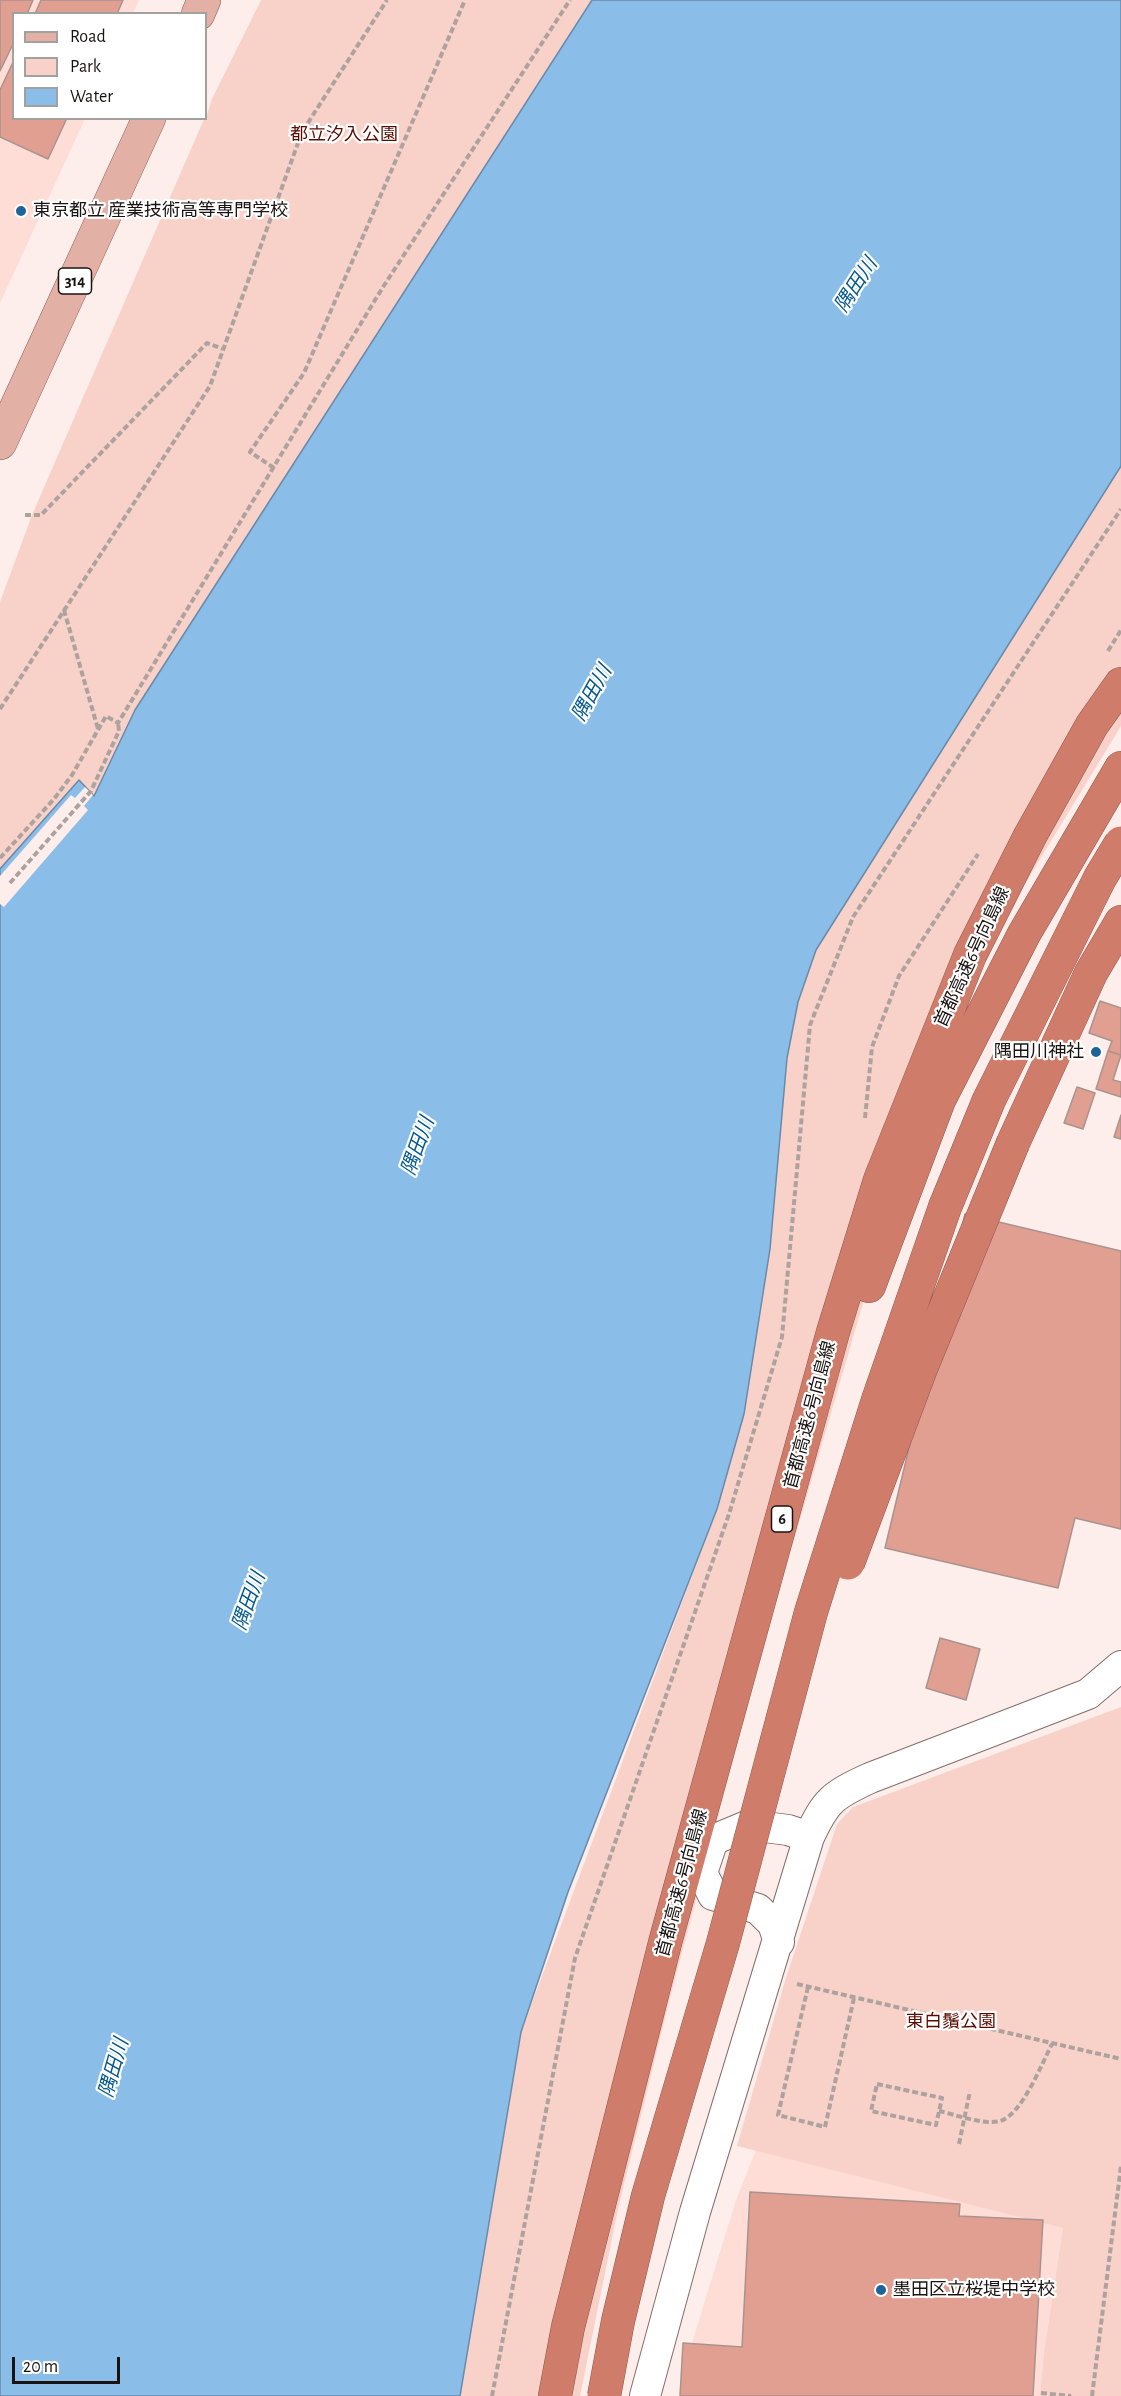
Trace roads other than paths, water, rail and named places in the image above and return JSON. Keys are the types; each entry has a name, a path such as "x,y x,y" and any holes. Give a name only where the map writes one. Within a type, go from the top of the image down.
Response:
{"highway":[{"name":"首都高速6号向島線","path":"555,2396 568,2327 666,1939 836,1321 880,1179 970,955 1030,836 1092,725 1121,684"},
{"path":"760,1596 880,1256 939,1100 1024,934 1121,768"},
{"path":"723,1943 811,1612 878,1400 945,1207 989,1100 1100,878 1121,843"},
{"path":"604,2396 618,2321 648,2196 723,1943 829,1614 921,1368 1013,1143 1091,974 1121,922"}],"main road":[{"name":"314","path":"0,443 148,120"}],"street":[{"path":"645,2396 695,2212 809,1837 822,1809 842,1791 1088,1694 1121,1666"},
{"path":"778,1942 772,1924 758,1909 713,1895 702,1873 713,1840 749,1825 788,1830 809,1837"}],"water":[{"name":"隅田川","path":"592,0 1121,0 1121,466 816,950 798,1002 787,1058 770,1249 744,1414 717,1509 568,1892 521,2032 460,2396 0,2396 0,869 79,780 94,796 135,710"}],"place":[{"name":"東京都立 産業技術高等専門学校","path":"21,211"},
{"name":"隅田川神社","path":"1096,1052"},
{"name":"墨田区立桜堤中学校","path":"881,2290"}],"park label":[{"name":"都立汐入公園","path":"344,135"},
{"name":"東白鬚公園","path":"951,2022"}]}
